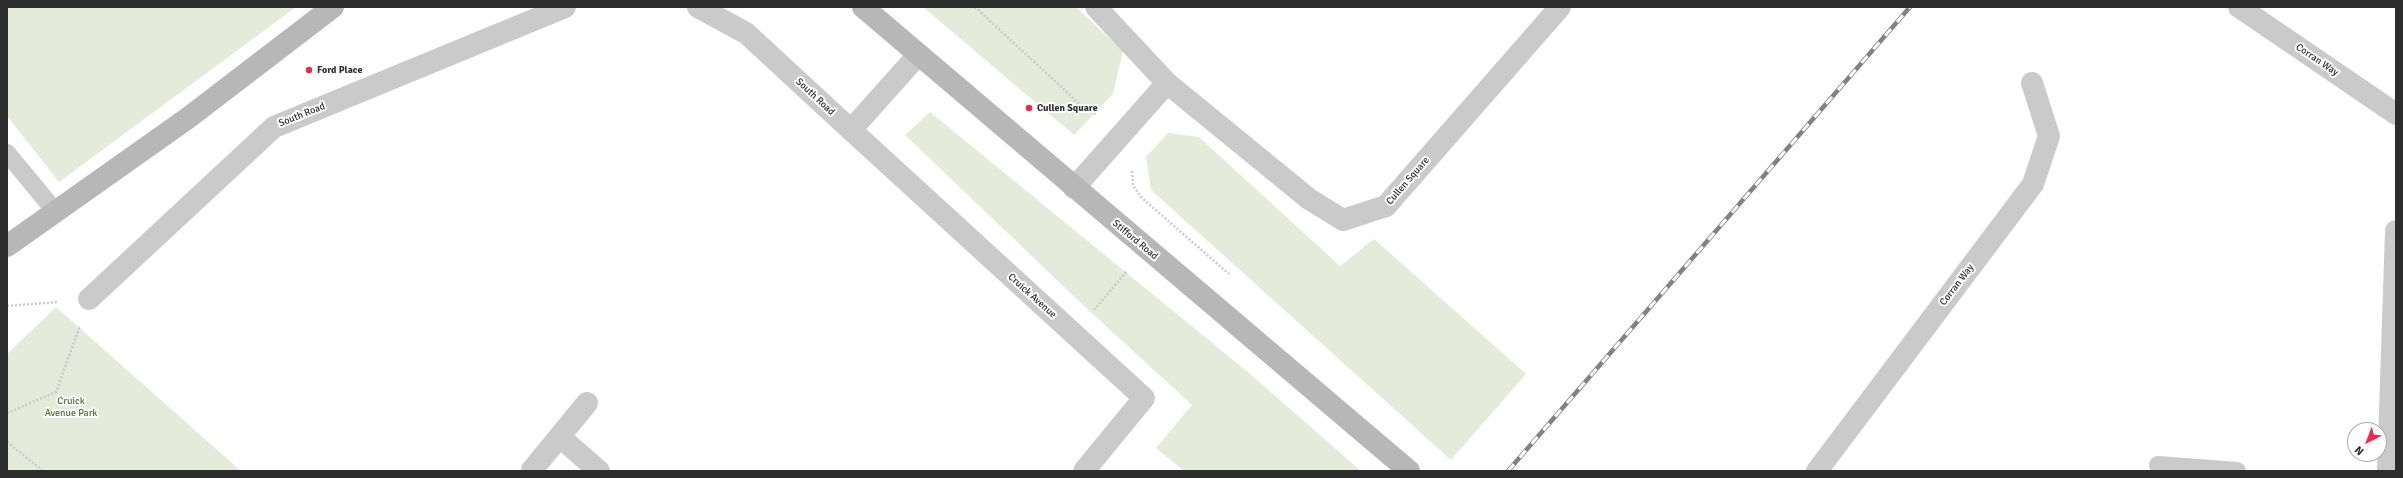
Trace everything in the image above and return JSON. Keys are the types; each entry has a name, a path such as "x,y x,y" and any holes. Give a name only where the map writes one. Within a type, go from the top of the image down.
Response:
{"main road":[{"path":"7,246 188,118 333,7"},
{"name":"Stifford Road","path":"863,7 1074,188 1409,471"}],"street":[{"name":"South Road","path":"89,300 274,127 565,7"},
{"name":"South Road","path":"698,7 746,33 851,130"},
{"name":"Cullen Square","path":"1096,7 1167,83 1309,199 1343,220 1386,206 1560,7"},
{"name":"Corran Way","path":"2238,7 2396,114"},
{"path":"851,130 918,55"},
{"path":"1074,188 1167,83"},
{"name":"Corran Way","path":"1817,471 2033,184 2049,136 2032,83"},
{"name":"Cruick Avenue","path":"851,130 1144,398 1084,471"},
{"path":"2388,471 2396,231"},
{"path":"532,470 587,402"},
{"path":"560,437 599,471"}],"lane":[{"path":"7,153 55,212"},
{"path":"2158,465 2237,471"}],"path":[{"path":"975,7 1085,109 1104,116"},
{"path":"1132,167 1133,186 1142,198 1234,279"},
{"path":"1092,312 1129,269"},
{"path":"7,306 89,300 56,392 7,413"},
{"path":"7,442 43,471"}],"green space":[{"path":"7,7 296,7 59,182 7,116"},
{"path":"923,7 1076,7 1123,51 1113,94 1074,135"},
{"path":"930,112 1249,373 1361,471 1184,471 1156,448 1192,405 1083,305 905,135"},
{"path":"1168,133 1199,137 1340,266 1374,239 1526,374 1451,460 1151,190 1146,157"},
{"name":"Cruick Avenue Park","path":"56,307 241,471 7,471 7,354"}],"railway":[{"path":"1508,471 1910,7"}],"place":[{"name":"Ford Place","path":"309,70"},
{"name":"Cullen Square","path":"1029,108"}]}
